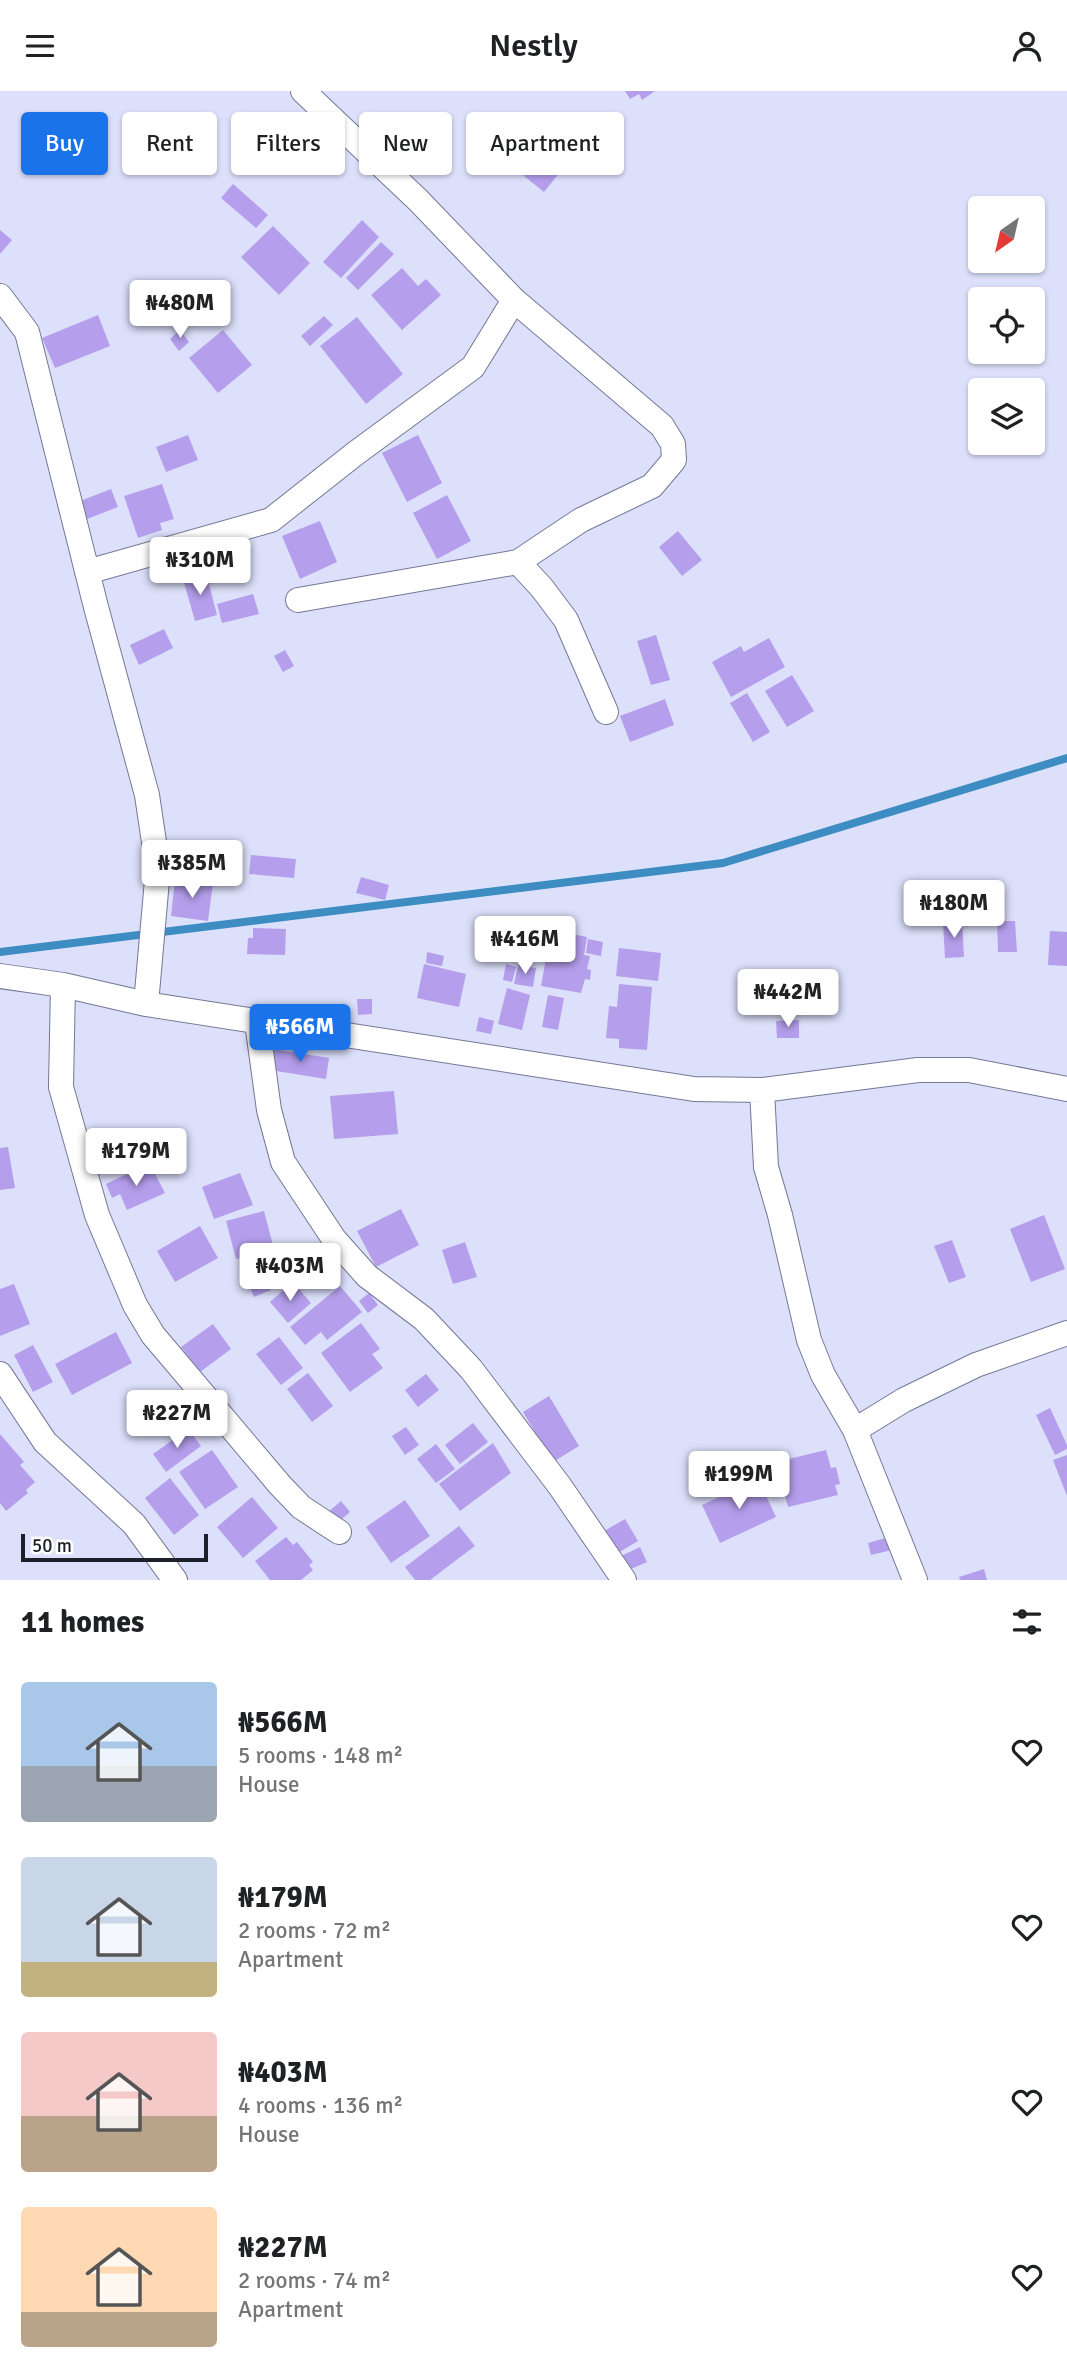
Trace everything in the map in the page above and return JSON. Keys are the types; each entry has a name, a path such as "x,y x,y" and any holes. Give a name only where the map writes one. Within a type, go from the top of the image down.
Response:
{"street":[{"path":"298,600 518,562 581,520 652,486 674,460 673,444 662,426 514,300 418,200 303,91"},
{"path":"0,296 27,332 87,572 147,795 158,869 146,1005"},
{"path":"87,572 271,520 473,367 514,300"},
{"path":"518,562 566,620 606,712"},
{"path":"0,976 63,985 146,1005 694,1089 762,1090 931,1070 969,1070 1067,1090"},
{"path":"63,985 61,1087 97,1215 135,1305 153,1335 280,1485 301,1507 339,1532"},
{"path":"257,1022 269,1109 284,1161 334,1239 367,1276 424,1319 471,1369 559,1485 624,1580"},
{"path":"762,1090 766,1167 809,1341 823,1375 855,1430 915,1580"},
{"path":"855,1430 904,1400 976,1365 1067,1333"},
{"path":"0,1374 45,1442 134,1524 175,1580"}],"building":[{"path":"625,91 655,91 642,100 639,94 630,99"},
{"path":"523,175 558,175 544,192"},
{"path":"233,184 268,215 256,228 221,198"},
{"path":"362,220 379,237 341,278 323,262"},
{"path":"273,226 310,263 279,295 241,257"},
{"path":"0,230 12,240 0,254"},
{"path":"381,242 394,254 358,290 346,278"},
{"path":"402,268 418,286 426,279 441,295 402,330 371,295"},
{"path":"98,315 110,346 55,368 42,338"},
{"path":"324,316 333,325 310,346 301,336"},
{"path":"357,317 403,374 366,404 320,346"},
{"path":"180,330 189,342 179,351 170,339"},
{"path":"223,330 252,365 218,393 189,358"},
{"path":"188,435 198,460 166,472 156,447"},
{"path":"418,435 442,483 407,502 382,453"},
{"path":"162,484 174,519 160,523 162,530 138,538 124,496"},
{"path":"111,489 118,507 82,521 75,503"},
{"path":"447,495 471,541 437,559 413,513"},
{"path":"320,521 337,562 300,579 282,536"},
{"path":"678,531 702,560 682,576 659,547"},
{"path":"206,573 217,615 195,621 183,579"},
{"path":"253,594 259,614 222,623 217,604"},
{"path":"164,629 173,648 139,665 130,645"},
{"path":"656,635 670,680 651,685 637,641"},
{"path":"769,638 785,667 731,697 712,662 741,646 744,652"},
{"path":"285,650 294,666 283,672 274,656"},
{"path":"792,675 814,711 787,727 765,691"},
{"path":"747,693 770,732 753,742 730,703"},
{"path":"665,699 674,725 630,742 620,716"},
{"path":"179,849 206,851 204,868 177,866"},
{"path":"251,855 296,859 294,878 249,874"},
{"path":"361,877 389,885 385,900 356,893"},
{"path":"175,879 213,883 208,921 171,916"},
{"path":"997,921 1015,921 1017,952 998,952"},
{"path":"962,922 964,957 945,958 943,923"},
{"path":"253,928 286,929 285,955 247,954 248,938 253,938"},
{"path":"551,930 587,937 584,955 590,956 587,969 591,970 590,980 585,979 581,993 541,986"},
{"path":"1050,931 1067,932 1067,966 1048,965"},
{"path":"588,939 603,942 601,956 586,953"},
{"path":"619,948 661,953 658,981 616,976"},
{"path":"427,952 444,956 442,966 426,963"},
{"path":"424,964 466,974 459,1007 417,998"},
{"path":"506,964 516,967 512,982 503,980"},
{"path":"518,965 536,968 533,987 514,984"},
{"path":"619,984 652,987 647,1050 619,1048 619,1039 606,1038 609,1006 617,1007"},
{"path":"507,988 530,995 522,1030 498,1024"},
{"path":"548,995 564,998 558,1030 542,1027"},
{"path":"357,999 372,999 372,1014 358,1015"},
{"path":"479,1017 494,1021 491,1034 476,1031"},
{"path":"799,1020 799,1038 777,1038 776,1021"},
{"path":"273,1049 329,1058 326,1079 270,1070"},
{"path":"394,1091 398,1134 334,1139 330,1096"},
{"path":"8,1147 15,1188 0,1190 0,1148"},
{"path":"135,1170 138,1177 153,1170 165,1193 127,1210 120,1194 112,1198 106,1184"},
{"path":"240,1173 253,1205 214,1219 202,1187"},
{"path":"401,1209 419,1245 376,1267 357,1231"},
{"path":"264,1211 274,1249 236,1259 226,1221"},
{"path":"1044,1215 1065,1269 1031,1282 1010,1229"},
{"path":"200,1226 218,1258 175,1282 157,1251"},
{"path":"952,1240 966,1277 949,1283 934,1246"},
{"path":"465,1242 477,1277 453,1284 442,1250"},
{"path":"257,1256 271,1290 254,1297 240,1263"},
{"path":"293,1282 311,1303 288,1323 270,1302"},
{"path":"14,1284 30,1324 0,1336 0,1289"},
{"path":"340,1286 362,1312 327,1340 321,1332 305,1345 290,1327"},
{"path":"369,1293 378,1305 368,1313 359,1301"},
{"path":"361,1323 380,1349 372,1354 383,1368 350,1392 321,1353"},
{"path":"213,1324 231,1349 200,1372 181,1347"},
{"path":"116,1332 132,1363 72,1395 55,1364"},
{"path":"279,1337 303,1368 281,1385 256,1354"},
{"path":"33,1345 53,1382 33,1392 14,1355"},
{"path":"308,1373 333,1406 312,1422 287,1389"},
{"path":"426,1374 439,1390 418,1407 405,1390"},
{"path":"549,1396 579,1446 553,1462 523,1412"},
{"path":"1050,1408 1067,1445 1067,1449 1055,1455 1036,1415"},
{"path":"473,1423 488,1442 460,1464 445,1445"},
{"path":"406,1427 419,1445 405,1455 392,1436"},
{"path":"188,1429 201,1446 166,1472 153,1454"},
{"path":"0,1434 24,1462 20,1465 35,1482 26,1490 28,1493 6,1511 0,1503"},
{"path":"493,1443 511,1473 460,1511 439,1484"},
{"path":"436,1444 455,1469 436,1483 417,1459"},
{"path":"212,1450 238,1487 205,1509 179,1472"},
{"path":"826,1450 831,1468 836,1467 840,1484 835,1485 838,1495 788,1507 776,1462"},
{"path":"1067,1455 1067,1496 1053,1460"},
{"path":"170,1478 199,1515 174,1535 145,1498"},
{"path":"758,1479 776,1517 720,1543 702,1505"},
{"path":"252,1497 278,1528 243,1558 217,1527"},
{"path":"405,1500 430,1536 391,1563 366,1527"},
{"path":"341,1501 350,1512 335,1525 326,1514"},
{"path":"625,1519 638,1541 618,1553 604,1531"},
{"path":"459,1526 475,1546 430,1580 415,1580 405,1567"},
{"path":"892,1536 896,1549 871,1555 868,1543"},
{"path":"286,1537 293,1545 297,1542 313,1562 309,1565 313,1570 301,1580 270,1580 255,1561"},
{"path":"640,1547 647,1562 626,1571 619,1557"},
{"path":"984,1569 987,1580 960,1580 959,1577"}],"waterway":[{"path":"0,952 723,863 1067,758"}]}
